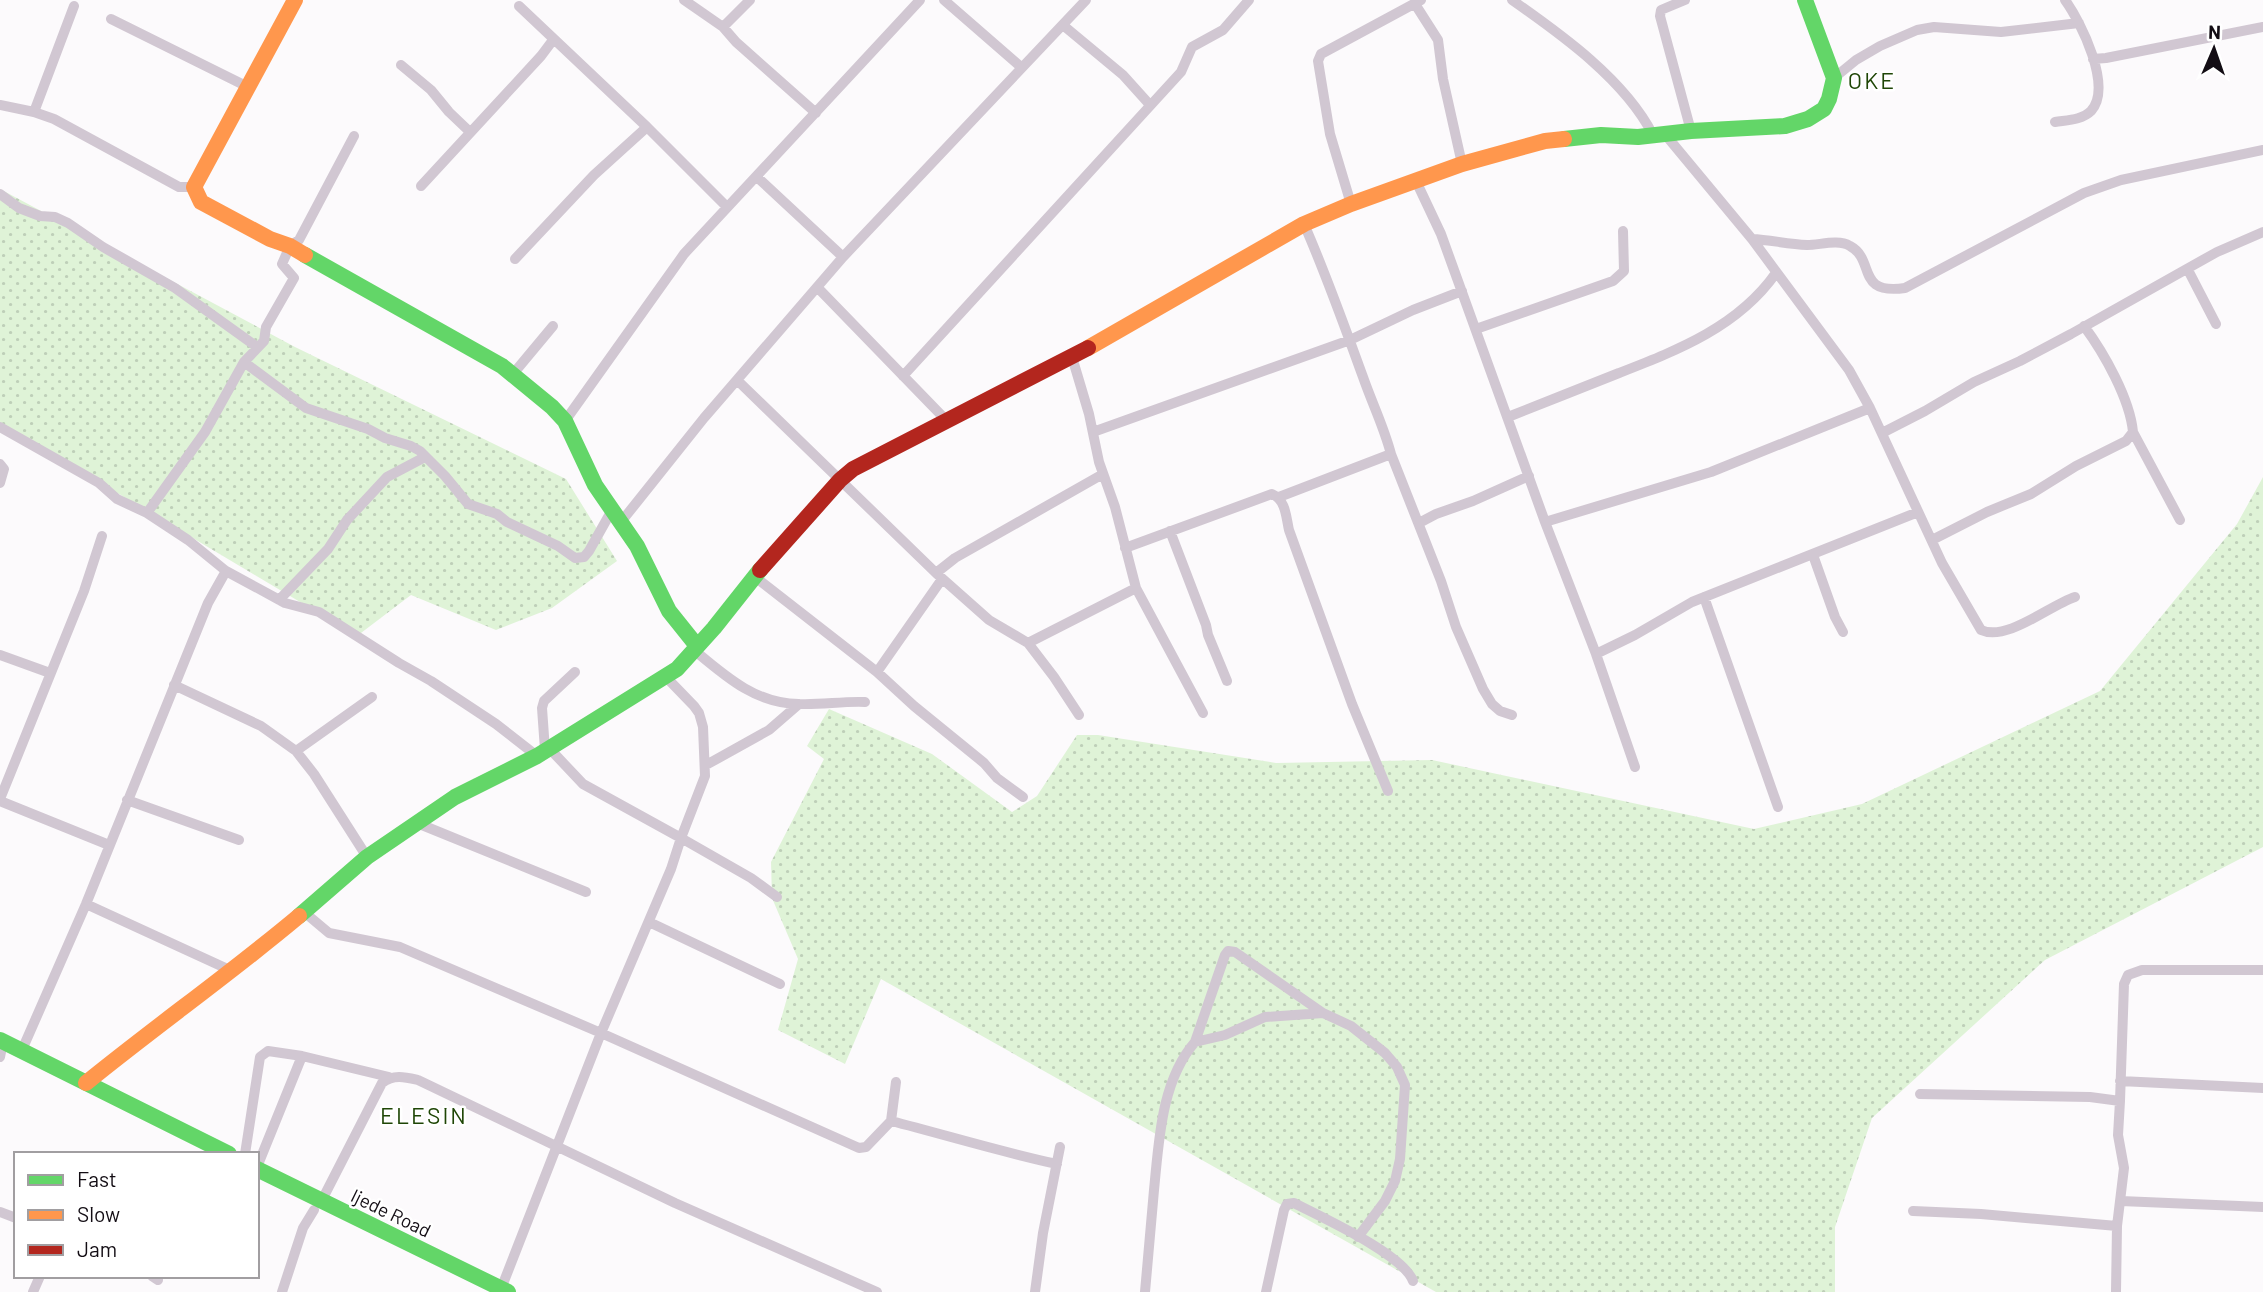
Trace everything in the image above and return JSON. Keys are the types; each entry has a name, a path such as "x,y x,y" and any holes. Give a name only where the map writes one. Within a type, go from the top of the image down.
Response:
{"street":[{"path":"194,187 295,0"},
{"path":"684,0 723,27 736,42 816,113"},
{"path":"723,27 750,0"},
{"path":"565,421 684,254 920,0"},
{"path":"944,0 1021,68"},
{"path":"244,362 306,408 411,446 448,480 468,504 498,514 575,558 584,557 616,516 738,381 843,257 1086,0"},
{"path":"903,376 1181,72 1192,47 1223,30 1248,0"},
{"path":"1513,0 1554,29 1623,91 1752,239 1849,370 1871,408 1942,563 1981,630 1989,633 2004,630 2075,597"},
{"path":"1685,0 1658,5 1691,131"},
{"path":"86,1083 152,1029 232,971 368,857 455,797 544,751 677,669 840,480 853,469 1073,357 1304,224 1351,204 1462,164 1545,141 1601,135 1638,137 1785,126 1808,120 1824,109 1834,78 1805,0"},
{"path":"2055,122 2077,119 2089,113 2095,104 2098,91 2093,59 2079,23 2065,0"},
{"path":"1351,204 1330,134 1318,61 1321,54 1418,2 1438,40 1443,79 1462,164"},
{"path":"34,112 74,6"},
{"path":"519,6 727,207"},
{"path":"111,19 248,87"},
{"path":"1834,78 1856,60 1880,46 1917,30 1934,27 2001,32 2079,23"},
{"path":"1064,26 1123,75 1150,105"},
{"path":"2093,59 2263,27"},
{"path":"421,186 553,40"},
{"path":"401,65 431,90 470,132"},
{"path":"0,105 34,112 54,120 179,187 194,187"},
{"path":"515,259 587,181 647,127"},
{"path":"147,513 205,432 244,362 264,341 266,327 294,278 282,264 290,246 299,240 355,136"},
{"path":"1752,239 1805,245 1849,245 1857,251 1872,280 1880,288 1905,288 2084,193 2121,180 2263,150"},
{"path":"757,177 843,257"},
{"path":"1416,181 1441,234 1635,767"},
{"path":"194,187 201,202 270,239 290,246 513,374 552,407 565,421 595,485 637,546 669,611 695,648 722,674 755,695 783,703 799,705 865,702"},
{"path":"0,194 19,208 68,223 103,247 175,288 257,347"},
{"path":"1304,224 1326,275 1456,627 1492,705 1513,715"},
{"path":"1476,329 1613,281 1623,271 1623,231"},
{"path":"1882,433 1974,382 2020,361 2217,252 2263,232"},
{"path":"2188,270 2216,324"},
{"path":"1508,417 1683,347 1722,325 1750,304 1776,273"},
{"path":"817,287 946,420"},
{"path":"1093,432 1349,340 1462,291"},
{"path":"513,374 553,326"},
{"path":"2084,326 2111,371 2129,412 2133,432 2180,520"},
{"path":"1073,357 1136,588 1203,713"},
{"path":"738,381 939,576 989,620 1028,643 1079,715"},
{"path":"1545,522 1711,472 1871,408"},
{"path":"0,427 99,483 117,499 147,513 188,540 226,571 279,600 318,612 496,724 544,751 583,785 751,878 777,897"},
{"path":"1932,540 1987,512 2031,494 2076,466 2126,441 2133,432"},
{"path":"1279,497 1391,454"},
{"path":"279,600 328,549 347,520 387,477 425,457"},
{"path":"0,464 4,469 0,484"},
{"path":"877,672 939,576 955,558 1103,474"},
{"path":"1419,523 1529,476"},
{"path":"1125,548 1272,494 1279,497 1352,704 1388,791"},
{"path":"1596,654 1704,597 1918,512"},
{"path":"1170,531 1227,681"},
{"path":"102,536 80,601 0,800 109,845"},
{"path":"1813,555 1843,632"},
{"path":"22,1050 86,904 208,603 226,571"},
{"path":"755,577 877,672 984,763 997,778 1023,797"},
{"path":"1028,643 1136,588"},
{"path":"1704,597 1778,807"},
{"path":"0,655 50,673"},
{"path":"544,751 544,701 575,673"},
{"path":"504,1290 601,1033 671,869 705,776 703,727 699,713 665,676"},
{"path":"174,685 261,726 296,751 368,857"},
{"path":"296,751 372,698"},
{"path":"706,765 769,730 799,705"},
{"path":"127,800 239,840"},
{"path":"417,823 586,892"},
{"path":"86,904 232,971"},
{"path":"304,912 329,933 400,947 601,1033 859,1149 866,1147 891,1121 896,1082"},
{"path":"649,922 780,984"},
{"path":"1145,1292 1166,1100 1177,1073 1195,1042 1228,951 1235,952 1322,1013 1351,1026 1385,1053 1397,1067 1405,1085 1399,1169 1385,1200 1358,1237"},
{"path":"2116,1292 2117,1226 2124,1161 2118,1135 2120,1080 2124,984 2128,975 2142,970 2263,970"},
{"path":"1195,1042 1225,1035 1265,1017 1322,1013"},
{"path":"0,1050 22,1050 225,1152"},
{"path":"0,1050 201,1152"},
{"path":"245,1152 260,1057 268,1051 302,1056 389,1077 401,1076 418,1080 675,1203 877,1292"},
{"path":"259,1163 302,1056"},
{"path":"282,1292 303,1228 318,1206 382,1083 389,1077"},
{"path":"2120,1080 2263,1088"},
{"path":"1920,1094 2090,1097 2120,1101"},
{"path":"891,1121 1002,1153 1056,1164"},
{"path":"1035,1292 1042,1233 1060,1147"},
{"name":"Ijede Road","path":"259,1169 318,1206 483,1292"},
{"name":"Ijede Road","path":"259,1182 504,1290"},
{"path":"2121,1201 2263,1207"},
{"path":"1266,1292 1287,1204 1294,1203 1358,1237 1401,1264 1413,1281"},
{"path":"1913,1211 2117,1226"}],"green space":[{"path":"0,189 295,347 566,479 617,561 552,608 496,630 411,595 357,636 0,423"},
{"path":"2263,477 2263,847 2045,960 1872,1118 1835,1227 1835,1292 1436,1292 881,979 845,1064 778,1030 798,959 772,898 771,862 824,759 807,746 829,709 932,754 1012,812 1037,796 1077,735 1098,735 1276,763 1432,760 1754,829 1862,804 2100,691 2237,524"}],"traffic: fast":[{"path":"1564,139 1601,135 1638,137 1785,126 1808,119 1824,109 1834,78 1805,0"},
{"path":"305,255 502,366 552,407 565,421 595,485 637,546 669,611 697,646"},
{"path":"299,916 367,857 455,797 537,756 677,669 760,570"},
{"path":"0,1040 225,1152"},
{"path":"259,1170 508,1292"}],"traffic: slow":[{"path":"295,0 194,187 201,202 305,255"},
{"path":"1088,348 1304,224 1462,164 1545,141 1564,139"},
{"path":"86,1083 299,916"}],"traffic: jam":[{"path":"760,570 840,480 853,469 1088,348"}],"district":[{"name":"OKE","path":"1872,81"},
{"name":"ELESIN","path":"424,1116"}]}
